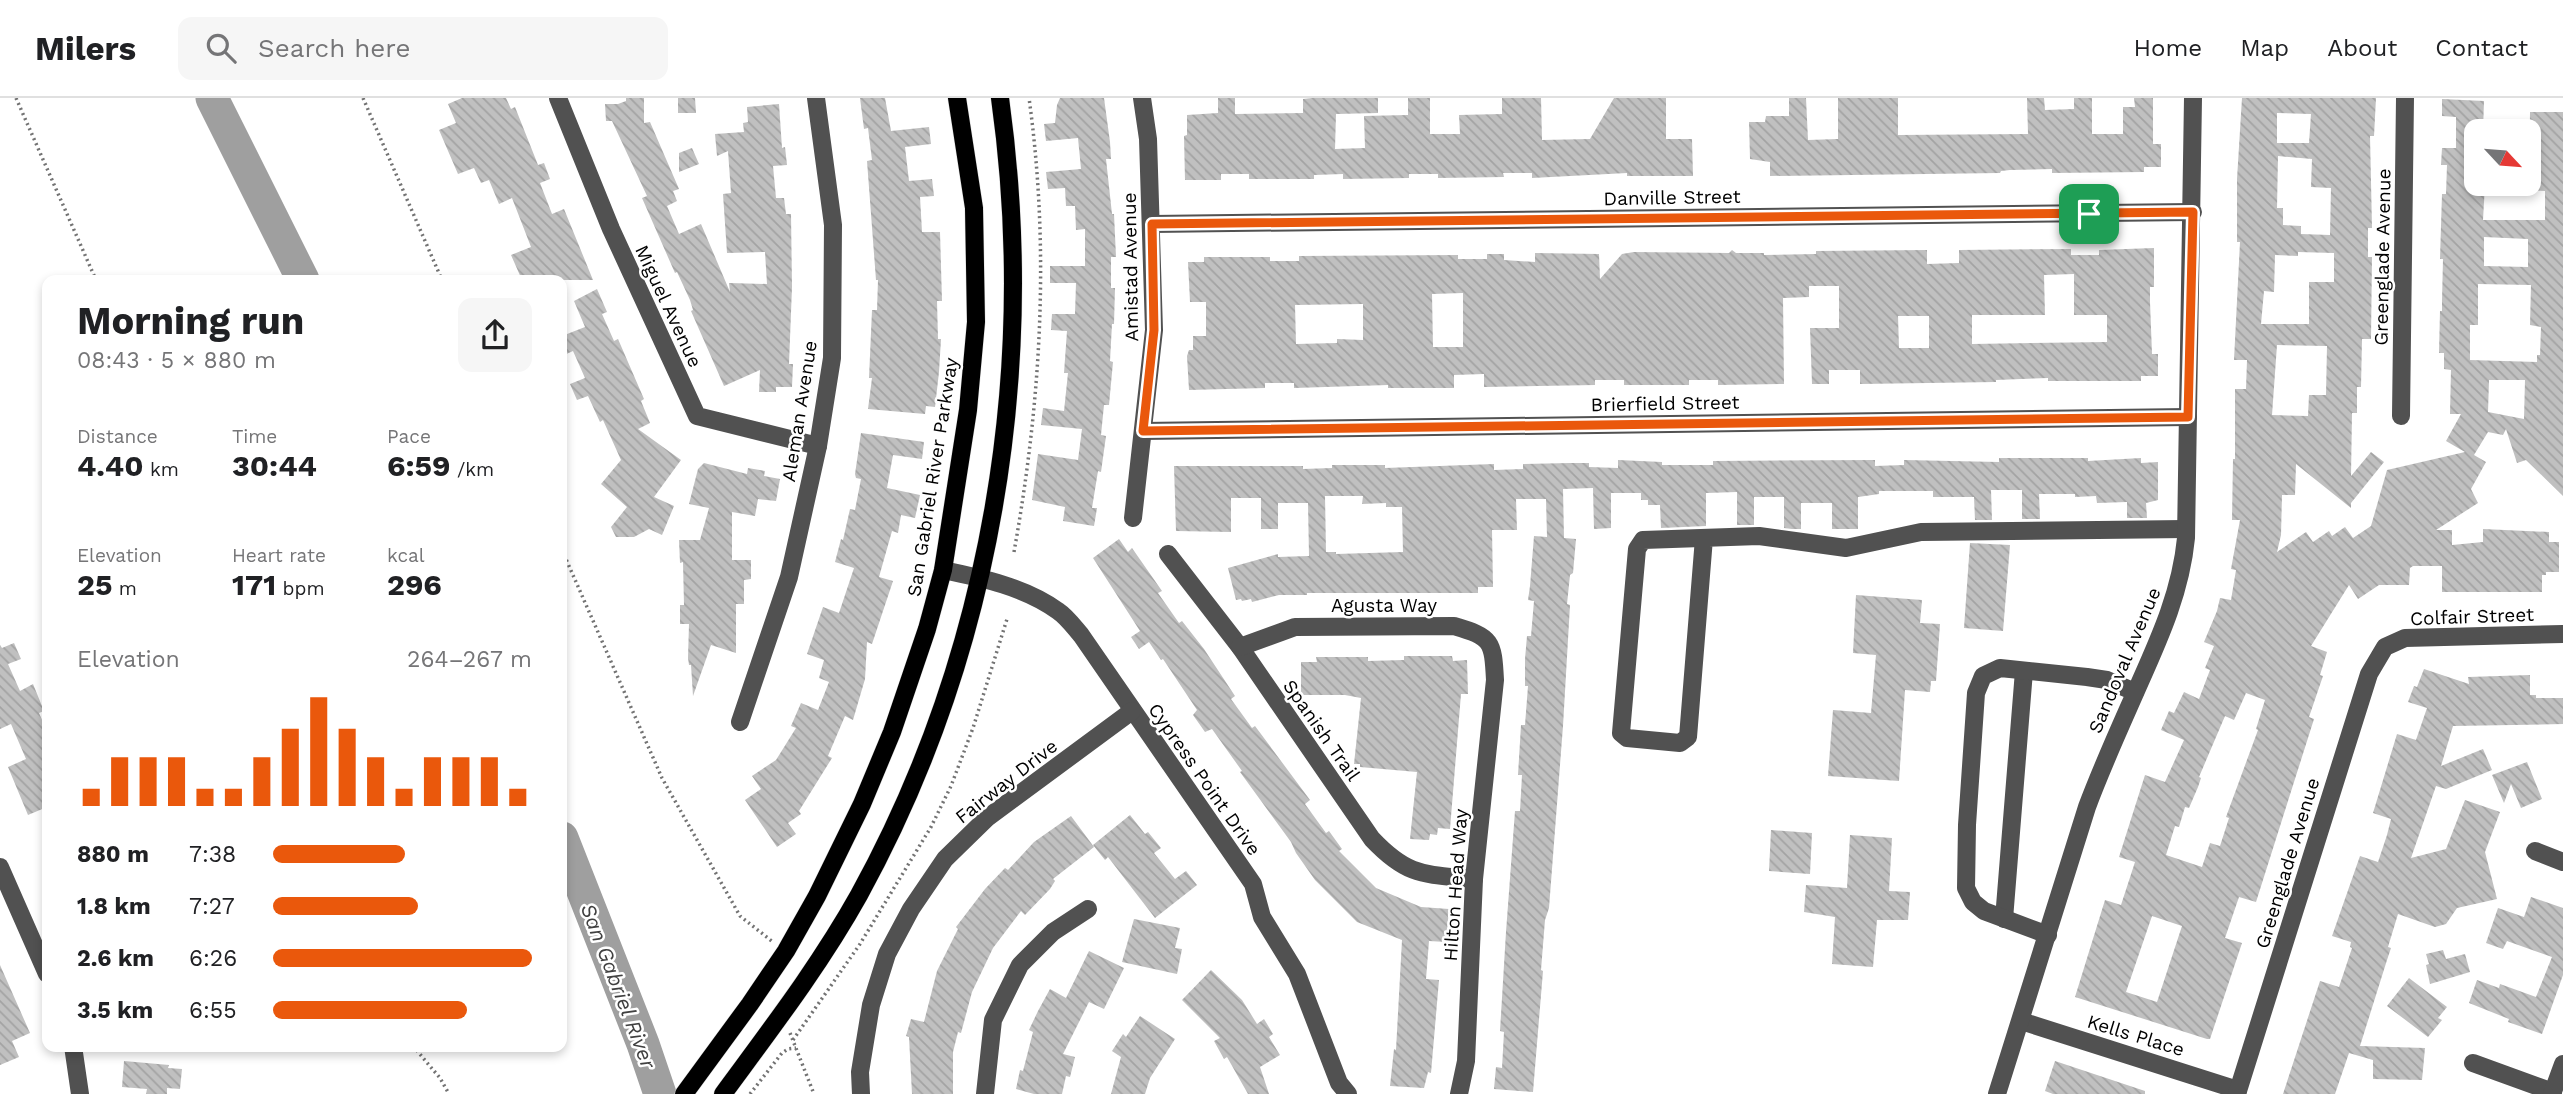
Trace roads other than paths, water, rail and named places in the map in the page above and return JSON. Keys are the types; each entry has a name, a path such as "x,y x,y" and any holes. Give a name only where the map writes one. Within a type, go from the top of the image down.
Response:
{"main road":[{"name":"San Gabriel River Parkway","path":"684,1094 786,951 817,896 887,744 927,629 943,570 968,410 976,322 974,208 957,98"},
{"path":"723,1094 826,949 892,831 948,693 981,578 1009,405 1014,332 1013,218 1000,98"}],"street":[{"name":"Miguel Avenue","path":"558,98 611,229 697,416 818,446"},
{"name":"Aleman Avenue","path":"740,722 789,577 818,446 832,358 833,225 817,98"},
{"name":"Amistad Avenue","path":"1132,519 1154,330 1148,139 1142,98"},
{"name":"Sandoval Avenue","path":"1997,1094 2087,807 2170,613 2183,566 2193,212 2193,98"},
{"name":"Greenglade Avenue","path":"2401,416 2405,98"},
{"name":"Danville Street","path":"1152,224 2193,212"},
{"name":"Brierfield Street","path":"1143,431 2188,417"},
{"path":"1704,538 1688,737 1680,743 1627,738 1621,733 1637,550 1643,540 1759,536 1846,548 1921,532 2186,529"},
{"name":"Spanish Trail","path":"1168,554 1240,647 1372,839 1391,859 1419,873 1474,879"},
{"name":"Cypress Point Drive","path":"943,570 981,578 1040,600 1061,613 1081,635 1253,884 1262,917 1297,974 1339,1083 1348,1094"},
{"name":"Agusta Way","path":"1240,647 1295,627 1454,626 1479,633 1493,650 1495,680"},
{"name":"Colfair Street","path":"2385,647 2405,638 2563,634"},
{"name":"Greenglade Avenue","path":"2238,1092 2369,674 2385,647"},
{"path":"2048,935 1984,911 1973,902 1966,888 1967,825 1976,693 1983,676 2000,668 2107,680 2135,692"},
{"path":"2004,919 2024,671"},
{"name":"Hilton Head Way","path":"1459,1094 1466,1061 1474,879 1495,680"},
{"name":"Fairway Drive","path":"861,1094 859,1072 871,1005 887,954 911,909 944,859 987,818 1132,711"},
{"path":"2535,851 2563,862"},
{"path":"1,869 42,963"},
{"path":"985,1094 993,1020 1020,965 1053,932 1088,908"},
{"name":"Kells Place","path":"2021,1021 2238,1092"},
{"path":"74,1052 80,1094"},
{"path":"2473,1063 2553,1093 2563,1064"}],"waterway":[{"name":"San Gabriel River","path":"212,98 300,275"},
{"name":"San Gabriel River","path":"567,851 660,1094"}]}
